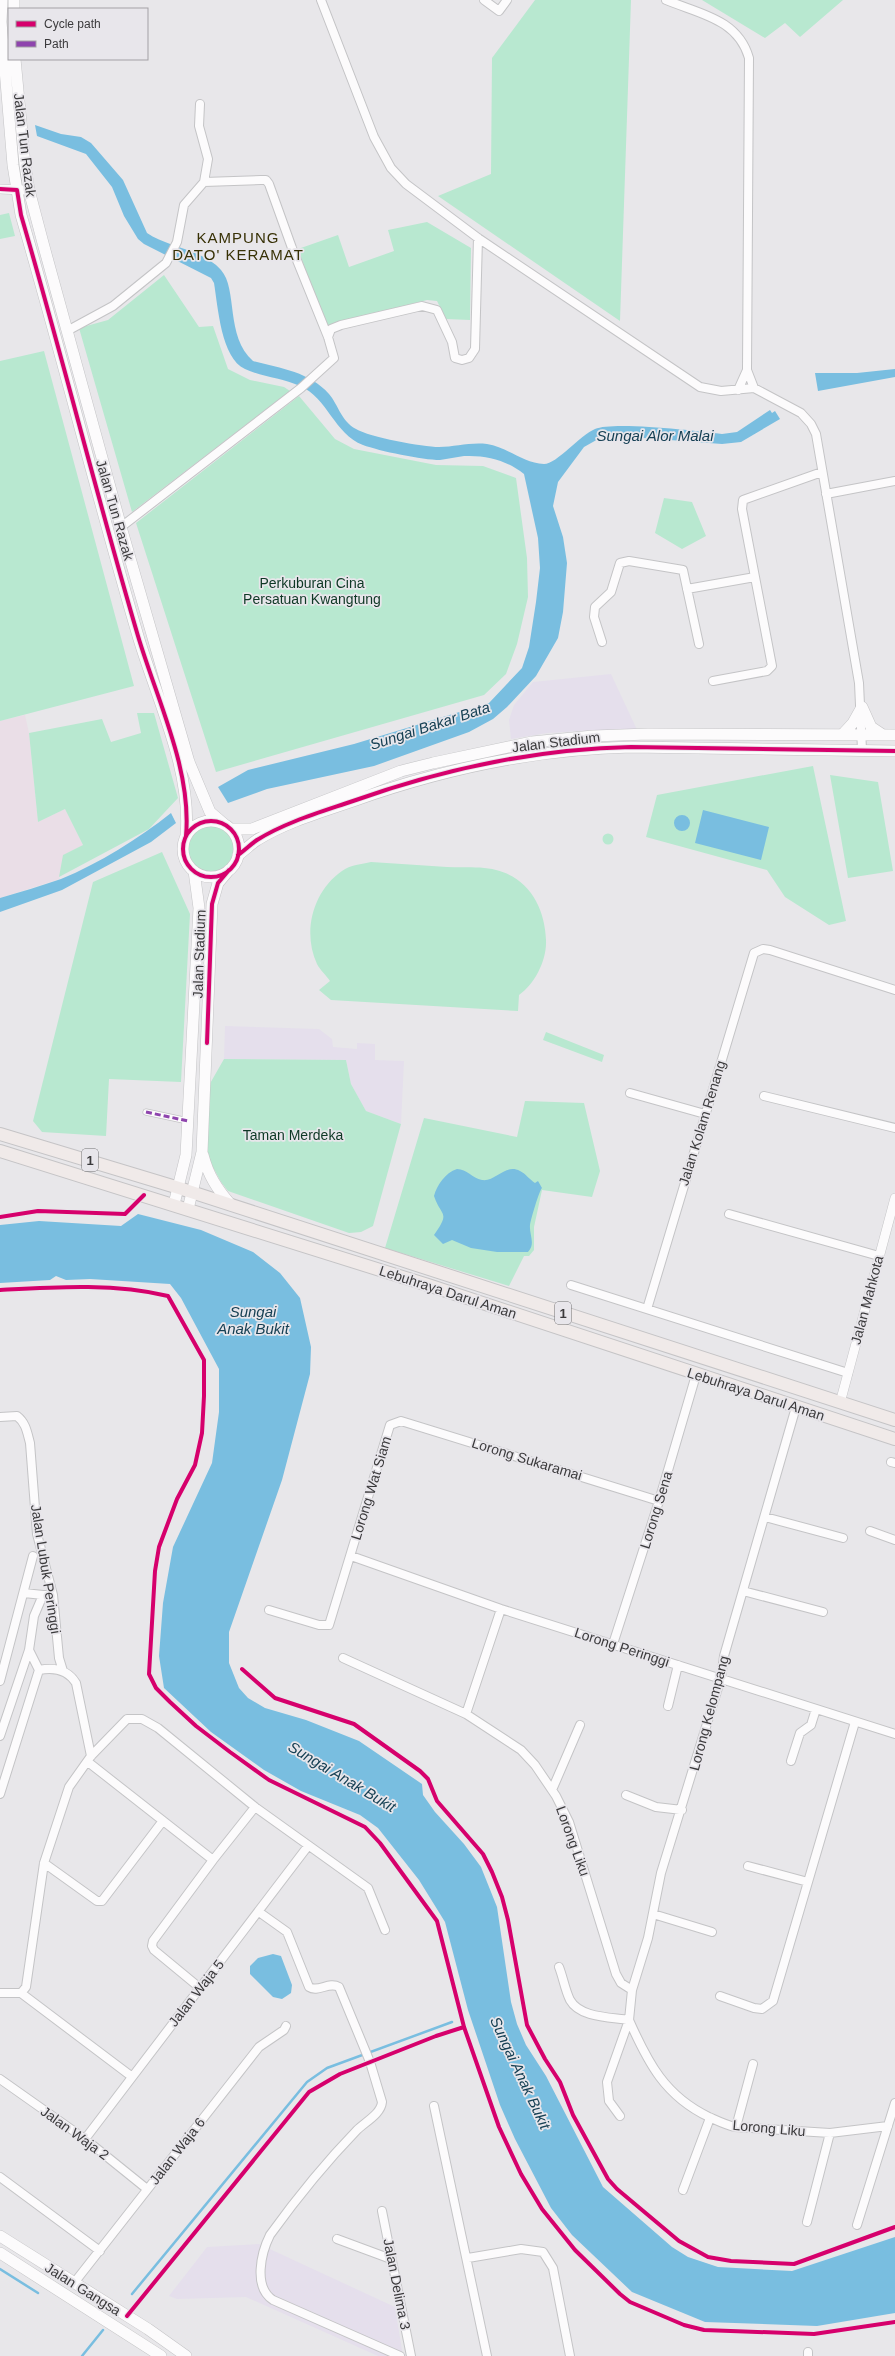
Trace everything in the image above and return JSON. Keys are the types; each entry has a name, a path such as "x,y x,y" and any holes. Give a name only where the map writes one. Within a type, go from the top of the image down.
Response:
{"main road":[{"name":"Jalan Tun Razak","path":"2,0 2,52 17,190 43,295 136,629 179,765 186,794 188,814 186,836"},
{"name":"Jalan Tun Razak","path":"15,60 29,190 121,527 189,762 210,812 228,826"},
{"path":"842,735 853,723 862,707"},
{"path":"862,707 871,727 884,735"},
{"name":"Jalan Stadium","path":"228,826 252,829 401,771 432,762 523,744 593,736 630,734 895,735"},
{"name":"Jalan Stadium","path":"238,855 263,837 367,796 435,774 520,756 594,748 631,746 895,751"},
{"path":"206,821 228,826 236,837 238,855 229,870 212,877 194,871 184,856 183,846 186,836 197,824 206,821"},
{"name":"Jalan Stadium","path":"188,1209 202,1152 212,904 218,884 229,870"},
{"name":"Jalan Stadium","path":"174,1204 186,1155 199,908 194,871"},
{"name":"Lebuhraya Darul Aman","path":"0,1134 192,1192 895,1420"},
{"name":"Lebuhraya Darul Aman","path":"0,1152 174,1204 428,1285 796,1407 895,1438"},
{"path":"202,1152 207,1171 218,1189 231,1205"},
{"name":"Jalan Gangsa","path":"0,2236 148,2329 186,2356"},
{"name":"Jalan Gangsa","path":"0,2253 162,2356"}],"street":[{"path":"321,0 374,137 391,168 406,184 478,238 700,387 710,390 738,390 754,388 800,413 812,424 816,434 862,707 862,750"},
{"path":"484,0 499,11 507,0"},
{"path":"666,0 731,28 740,36 749,58 747,370 754,388"},
{"path":"67,331 113,306 166,263 169,258 177,242 184,204 204,182 208,159 199,126 200,104"},
{"path":"121,527 317,376 334,358 328,337 266,180 204,182"},
{"path":"0,189 29,190"},
{"path":"328,337 331,329 341,325 422,306 430,306 438,310 452,342 455,358 462,360 469,358 475,349 478,238"},
{"path":"738,390 747,370"},
{"path":"713,681 767,671 772,666 742,509 743,500 822,472"},
{"path":"826,494 895,481"},
{"path":"602,642 594,617 595,607 611,592 620,563 629,561 683,570 699,644"},
{"path":"687,589 755,577"},
{"name":"Jalan Kolam Renang","path":"647,1309 751,958 758,951 770,950 895,990"},
{"path":"630,1093 705,1114"},
{"path":"764,1096 895,1128"},
{"path":"146,1112 188,1121"},
{"name":"Jalan Mahkota","path":"840,1403 895,1198"},
{"path":"729,1214 879,1256"},
{"path":"571,1285 848,1374"},
{"name":"Lorong Sena","path":"613,1644 659,1501 696,1374"},
{"name":"Lorong Kelompang","path":"620,2116 609,2101 607,2082 629,2020 632,1990 648,1938 660,1873 682,1810 721,1678 724,1656 796,1407"},
{"name":"Jalan Lubuk Peringgi","path":"0,1417 17,1416 24,1423 30,1443 37,1534 53,1595 59,1658 63,1670"},
{"name":"Lorong Sukaramai","path":"394,1422 401,1421 659,1501"},
{"name":"Lorong Wat Siam","path":"269,1610 319,1625 329,1625 390,1425 394,1422"},
{"path":"764,1518 843,1538"},
{"path":"870,1531 895,1540"},
{"path":"0,1681 33,1556"},
{"name":"Lorong Peringgi","path":"351,1556 501,1609 895,1734"},
{"path":"743,1591 823,1612"},
{"path":"24,1593 53,1595"},
{"path":"0,1736 29,1650 34,1616 43,1595"},
{"path":"466,1714 501,1609"},
{"path":"0,1794 39,1670 29,1650"},
{"name":"Lorong Liku","path":"343,1658 466,1714 521,1750 535,1765 552,1790 569,1822 616,1974 621,1983 632,1990"},
{"path":"668,1706 678,1665"},
{"path":"39,1670 63,1670 70,1674 76,1683 89,1759 162,1822 213,1860"},
{"path":"791,1761 800,1733 811,1725 816,1710"},
{"path":"21,1993 26,1987 44,1863 68,1787 89,1759 124,1721 142,1720 158,1728 255,1807 368,1888 385,1930"},
{"path":"720,1996 754,2008 762,2009 773,2001 855,1722"},
{"path":"552,1790 580,1724"},
{"path":"626,1796 656,1807 682,1810"},
{"path":"200,1988 154,1950 152,1946 213,1860 255,1807"},
{"path":"44,1863 97,1901 102,1901 162,1822"},
{"name":"Jalan Waja 5","path":"84,2139 308,1846"},
{"path":"748,1866 808,1882"},
{"path":"259,1912 287,1932 309,1987 316,1988 331,1984 339,1987 370,2062 382,2098 382,2107 351,2137 273,2231 264,2253 261,2287 265,2295 273,2300 400,2356"},
{"path":"653,1914 712,1932"},
{"path":"559,1967 570,1999 575,2006 588,2013 629,2020"},
{"path":"0,1993 21,1993 132,2076"},
{"name":"Lorong Liku","path":"629,2020 642,2050 664,2084 680,2100 710,2118 736,2127 830,2133 888,2126"},
{"name":"Jalan Waja 6","path":"74,2283 259,2047 284,2030 286,2026"},
{"path":"736,2127 753,2064"},
{"name":"Jalan Waja 2","path":"0,2079 84,2139 148,2189"},
{"path":"857,2225 895,2103"},
{"path":"434,2106 468,2258 487,2356"},
{"path":"682,2190 710,2118"},
{"path":"807,2222 830,2133"},
{"path":"0,2177 100,2250"},
{"name":"Jalan Delima 3","path":"382,2211 411,2356"},
{"path":"336,2239 391,2259"},
{"path":"468,2258 522,2249 543,2252 553,2268 570,2356"}],"shaded area":[{"path":"611,674 639,734 597,730 547,733 511,739 509,720 514,705 533,682"},
{"path":"25,715 29,733 38,822 65,809 83,845 59,877 60,879 0,898 0,721"},
{"path":"225,1026 319,1029 332,1039 333,1047 357,1049 357,1043 375,1044 375,1060 404,1061 401,1124 366,1111 351,1084 346,1060 224,1059"},
{"path":"259,2244 395,2307 403,2356 378,2356 246,2297 177,2299 169,2296 207,2247"}],"green space":[{"path":"535,0 631,0 620,321 438,196 491,174 492,58"},
{"path":"702,0 843,0 800,37 785,23 765,38"},
{"path":"9,213 15,236 0,239 0,215"},
{"path":"427,222 471,248 470,320 446,319 437,301 427,300 326,326 298,249 338,235 349,267 394,251 388,230"},
{"path":"164,275 199,327 213,326 228,369 250,380 284,387 290,391 132,512 79,328 108,320"},
{"path":"44,351 134,686 0,721 0,361"},
{"name":"Perkuburan Cina Persatuan Kwangtung","path":"299,396 335,439 354,449 436,465 483,466 516,478 527,558 528,597 517,644 506,674 484,695 216,772 136,523"},
{"path":"664,498 692,502 706,536 682,549 655,533"},
{"path":"137,713 154,713 178,798 149,829 59,877 63,855 83,845 65,809 38,822 29,733 102,719 111,742 141,733"},
{"path":"813,766 846,921 829,925 785,897 767,870 646,837 657,795"},
{"path":"830,775 878,782 893,871 848,878"},
{"path":"211,825 220,827 228,832 233,840 235,849 233,858 228,866 220,871 211,873 202,871 194,866 189,858 187,849 189,840 194,832 202,827"},
{"path":"608,833 612,835 614,839 612,843 608,845 604,843 602,839 604,835"},
{"path":"162,852 190,914 181,1082 109,1079 106,1136 42,1132 33,1121 93,882"},
{"path":"371,862 490,869 508,874 526,887 533,896 542,917 545,928 546,948 542,963 535,978 519,995 518,1011 331,1000 319,990 330,981 317,964 310,939 313,913 317,901 332,879 342,871 352,866"},
{"path":"546,1032 604,1055 602,1062 543,1040"},
{"name":"Taman Merdeka","path":"224,1059 346,1060 351,1084 366,1111 401,1124 373,1226 361,1232 349,1233 228,1191 221,1182 208,1158 208,1087"},
{"path":"525,1101 584,1103 600,1171 592,1197 542,1190 534,1227 534,1250 529,1256 524,1256 509,1286 385,1248 424,1118 517,1137"}],"water":[{"path":"35,125 61,134 81,137 91,143 123,180 147,233 155,238 205,258 214,263 221,270 226,278 229,289 235,326 239,339 244,351 253,361 294,372 313,381 329,394 347,422 351,426 363,432 396,441 431,447 487,444 501,448 529,461 544,464 549,463 562,455 589,432 605,427 656,427 722,434 737,432 770,410 772,413 775,411 780,419 741,442 722,444 617,436 600,438 584,447 558,482 553,506 563,537 567,563 563,612 558,638 536,676 507,707 493,719 469,732 374,766 267,789 228,803 218,787 248,770 354,744 489,703 522,668 529,647 540,568 538,538 524,474 510,465 496,459 481,456 464,456 432,460 401,455 363,445 353,440 345,433 325,407 310,392 293,383 245,369 237,363 226,343 219,318 214,283 211,278 144,244 138,239 124,216 112,187 86,154 37,136"},
{"path":"895,369 895,377 818,391 815,373 857,373"},
{"path":"703,810 769,827 761,860 695,843"},
{"path":"171,813 176,823 151,842 62,890 0,912 0,898 38,887 76,873 132,841"},
{"path":"682,815 689,820 690,823 685,830 682,831 675,826 674,823 679,816"},
{"path":"457,1169 464,1170 482,1180 487,1180 510,1169 515,1169 522,1172 535,1183 538,1181 542,1188 537,1199 530,1225 532,1246 528,1252 497,1252 471,1248 452,1240 443,1244 434,1235 443,1218 443,1214 434,1196 435,1192 445,1176"},
{"name":"Sungai Anak Bukit","path":"138,1214 201,1230 253,1252 280,1273 300,1298 311,1347 310,1374 282,1480 229,1632 229,1663 239,1688 248,1698 265,1708 306,1720 359,1741 422,1784 423,1795 435,1812 464,1844 481,1867 497,1907 511,2002 517,2024 526,2045 546,2076 603,2187 672,2247 688,2257 718,2267 792,2271 895,2237 895,2313 817,2326 705,2322 632,2292 572,2235 551,2208 515,2139 500,2105 468,2010 445,1922 419,1880 378,1828 360,1815 301,1791 264,1770 211,1732 164,1688 159,1656 163,1603 173,1547 212,1463 219,1412 219,1369 181,1298 170,1284 90,1279 66,1280 56,1276 50,1280 0,1283 0,1225 39,1221 121,1226"},
{"path":"273,1954 281,1956 292,1985 291,1993 282,1999 273,1997 250,1974 250,1966 258,1958"}],"waterway":[{"path":"132,2294 307,2082 327,2068 452,2022"},
{"path":"0,2269 38,2293"},
{"path":"82,2356 103,2330"}],"marked path":[{"path":"146,1112 188,1121"}],"cycle path":[{"path":"0,189 17,190 21,215 123,584 178,761 184,786 186,836"},
{"path":"238,855 268,834 316,813 421,779 455,770 525,757 560,752 631,747 895,751"},
{"path":"211,821 222,823 231,829 237,838 239,849 237,860 231,869 222,875 211,877 200,875 191,869 185,860 183,849 185,838 191,829 200,823 211,821"},
{"path":"207,1043 212,904 218,883 229,870"},
{"path":"0,1217 38,1211 125,1214 144,1195"},
{"path":"0,1290 84,1287 127,1289 168,1296 204,1360 204,1396 202,1433 195,1465 177,1499 159,1547 155,1571 149,1674 156,1688 170,1702 196,1726 230,1752 269,1780 365,1827 380,1843 437,1921 464,2027 499,2127 521,2174 542,2209 575,2250 630,2302 684,2325 704,2330 814,2334 895,2322"},
{"path":"242,1669 275,1698 354,1724 420,1771 428,1779 437,1801 483,1854 502,1897 508,1920 527,2025 545,2059 560,2082 573,2115 608,2179 617,2189 679,2241 708,2257 731,2261 794,2264 895,2227"},
{"path":"127,2316 309,2092 340,2074 436,2036 464,2027"}],"district":[{"name":"KAMPUNG DATO' KERAMAT","path":"238,246"}],"water label":[{"name":"Sungai Alor Malai","path":"655,436"},
{"name":"Sungai Bakar Bata","path":"430,726"}]}
